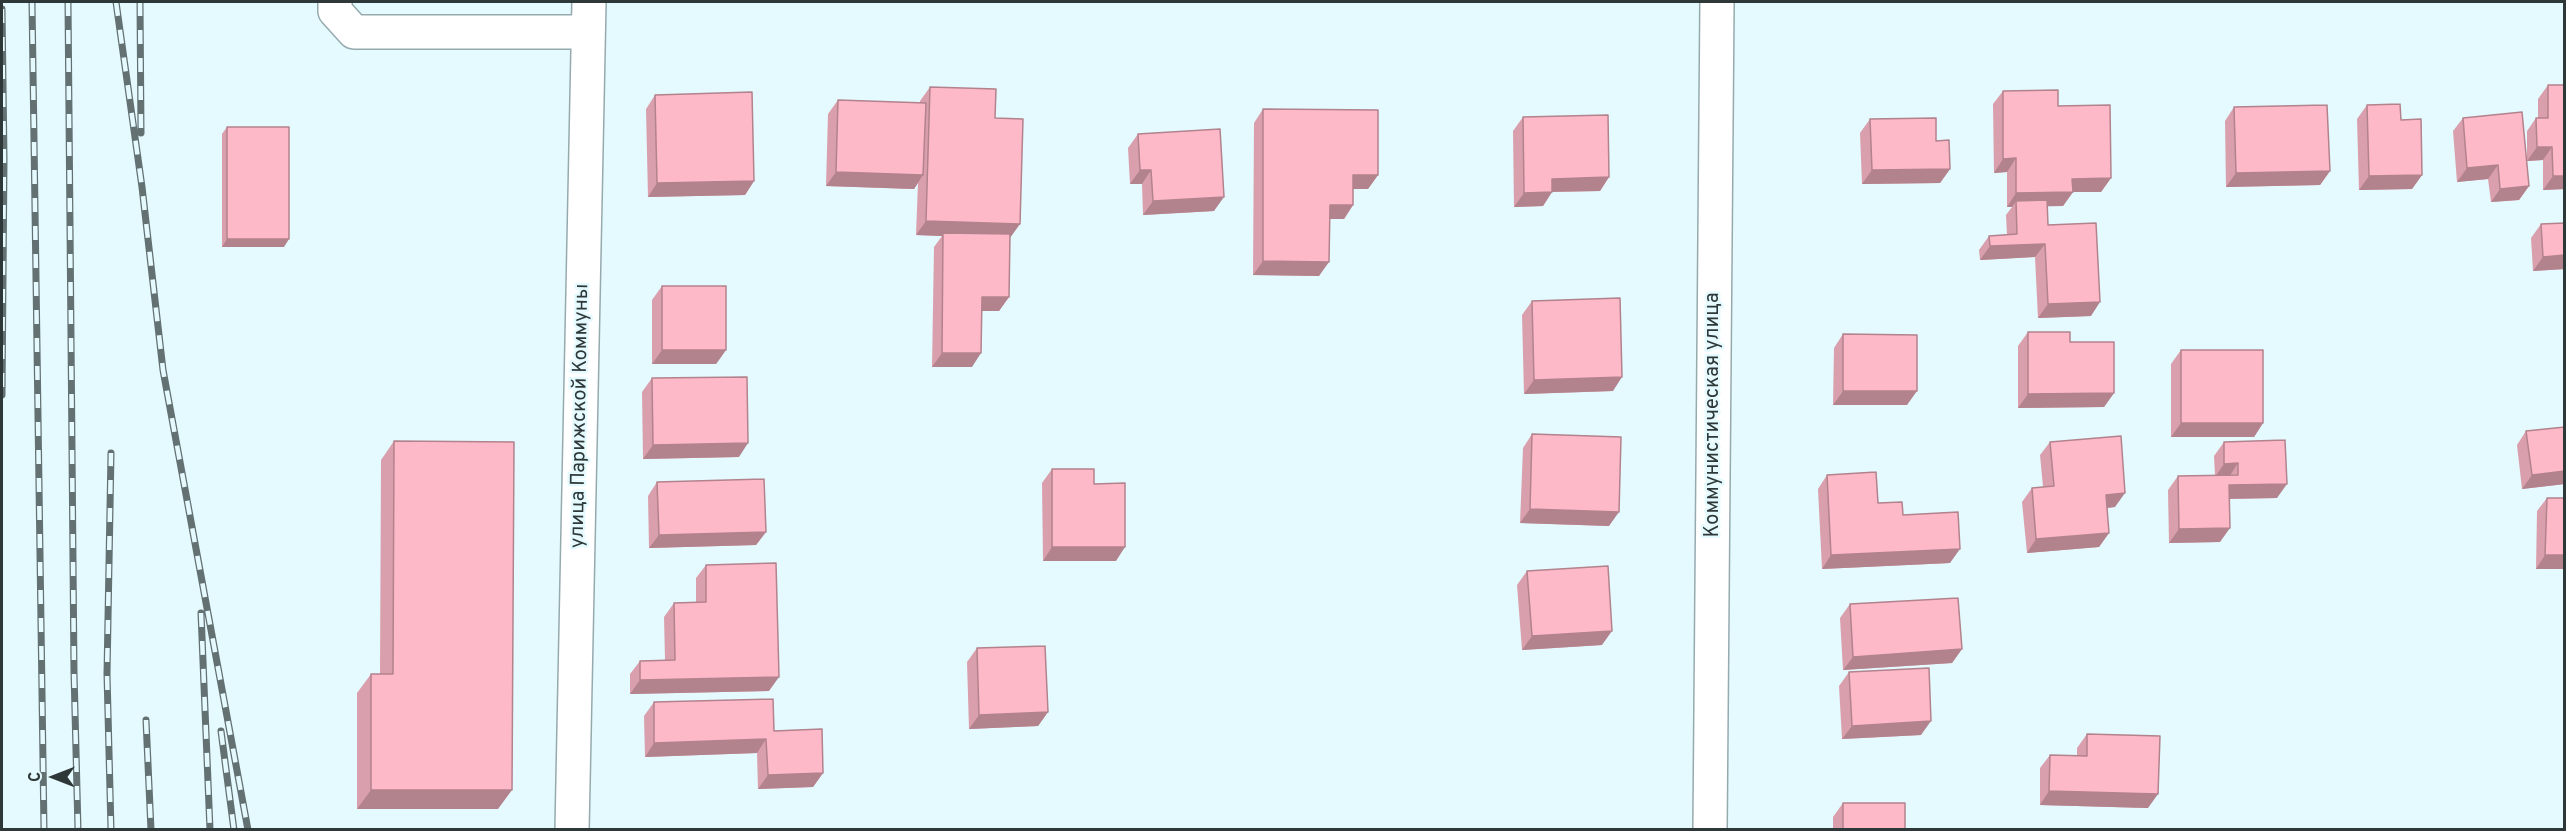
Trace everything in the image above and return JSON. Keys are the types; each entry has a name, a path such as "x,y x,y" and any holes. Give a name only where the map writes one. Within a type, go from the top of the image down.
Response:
{"street":[{"path":"335,2 335,11 354,32 589,17"},
{"name":"Коммунистическая улица","path":"1710,830 1717,2"},
{"name":"улица Парижской Коммуны","path":"572,830 589,17"}],"building":[{"path":"2548,85 2565,85 2565,176 2553,176 2552,147 2537,147 2536,118 2548,118"},
{"path":"930,87 996,89 995,118 1023,119 1020,224 926,221"},
{"path":"2058,90 2058,106 2110,105 2111,178 2072,179 2073,192 2016,193 2016,158 2003,159 2003,91"},
{"path":"752,92 754,181 657,183 655,95"},
{"path":"838,100 926,103 923,175 836,172"},
{"path":"2400,104 2401,120 2421,119 2422,175 2369,176 2367,105"},
{"path":"2327,105 2330,171 2236,173 2234,107"},
{"path":"1263,109 1378,110 1378,175 1353,175 1353,205 1330,205 1329,262 1263,261"},
{"path":"2522,112 2529,186 2500,189 2498,165 2467,168 2463,118"},
{"path":"1608,115 1609,177 1552,179 1552,192 1524,193 1523,117"},
{"path":"1936,118 1936,141 1949,140 1950,169 1872,170 1870,119"},
{"path":"227,127 289,127 289,239 227,239"},
{"path":"1220,129 1224,197 1153,201 1151,170 1140,170 1138,134"},
{"path":"2047,200 2048,225 2096,223 2100,302 2048,304 2045,244 1990,246 1989,236 2017,234 2016,201"},
{"path":"2565,223 2565,255 2543,257 2541,224"},
{"path":"943,233 1010,234 1009,297 982,297 981,353 942,353"},
{"path":"662,286 726,286 726,350 662,350"},
{"path":"1620,298 1622,377 1534,380 1532,301"},
{"path":"2028,332 2070,332 2070,342 2114,342 2114,393 2028,394"},
{"path":"1843,334 1917,335 1917,391 1843,391"},
{"path":"2181,350 2263,350 2263,423 2181,423"},
{"path":"747,377 748,443 653,445 652,378"},
{"path":"2565,427 2565,471 2532,475 2526,431"},
{"path":"1532,434 1621,437 1619,512 1530,509"},
{"path":"2121,436 2125,493 2106,495 2109,533 2036,539 2032,488 2054,486 2050,442"},
{"path":"2285,440 2287,484 2229,485 2230,528 2179,529 2178,476 2238,475 2238,463 2224,464 2224,442"},
{"path":"394,441 514,442 512,790 371,790 371,674 393,674"},
{"path":"1052,469 1094,469 1094,484 1125,483 1125,547 1052,547"},
{"path":"1876,472 1878,503 1902,502 1903,515 1958,512 1960,549 1831,555 1827,475"},
{"path":"764,479 766,532 659,535 657,482"},
{"path":"2547,498 2565,498 2565,555 2545,555"},
{"path":"776,563 779,677 640,680 640,661 675,660 674,603 706,602 706,565"},
{"path":"1608,566 1612,631 1532,636 1527,571"},
{"path":"1958,598 1962,649 1853,657 1850,604"},
{"path":"1045,646 1048,712 979,715 977,648"},
{"path":"1929,668 1931,721 1852,726 1849,672"},
{"path":"773,699 774,731 822,729 823,773 768,775 766,739 654,743 654,702"},
{"path":"2087,734 2160,736 2158,794 2049,791 2050,755 2087,756"},
{"path":"1843,803 1905,803 1905,830 1843,830"}],"railway":[{"path":"32,2 44,830"},
{"path":"68,2 74,672 78,830"},
{"path":"116,2 142,187 163,370 248,830"},
{"path":"140,2 141,133"},
{"path":"2,9 4,159 2,395"},
{"path":"111,453 107,674 111,830"},
{"path":"201,613 210,830"},
{"path":"146,720 151,830"},
{"path":"221,731 234,830"}]}
